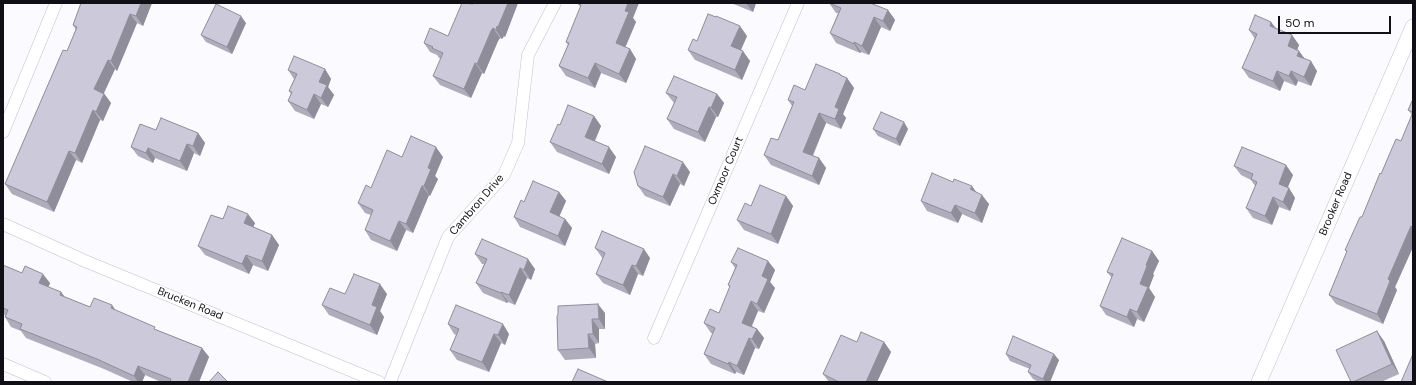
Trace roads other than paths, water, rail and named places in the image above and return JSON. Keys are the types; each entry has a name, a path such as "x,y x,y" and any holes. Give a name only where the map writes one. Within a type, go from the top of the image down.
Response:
{"street":[{"path":"3,132 56,3"},
{"name":"Cambron Drive","path":"390,382 448,237 504,175 518,142 528,55 555,3"},
{"name":"Oxmoor Court","path":"654,338 798,3"},
{"name":"Brooker Road","path":"1259,382 1413,26"},
{"name":"Brucken Road","path":"3,224 85,261 379,382"},
{"path":"3,364 45,382"}]}
